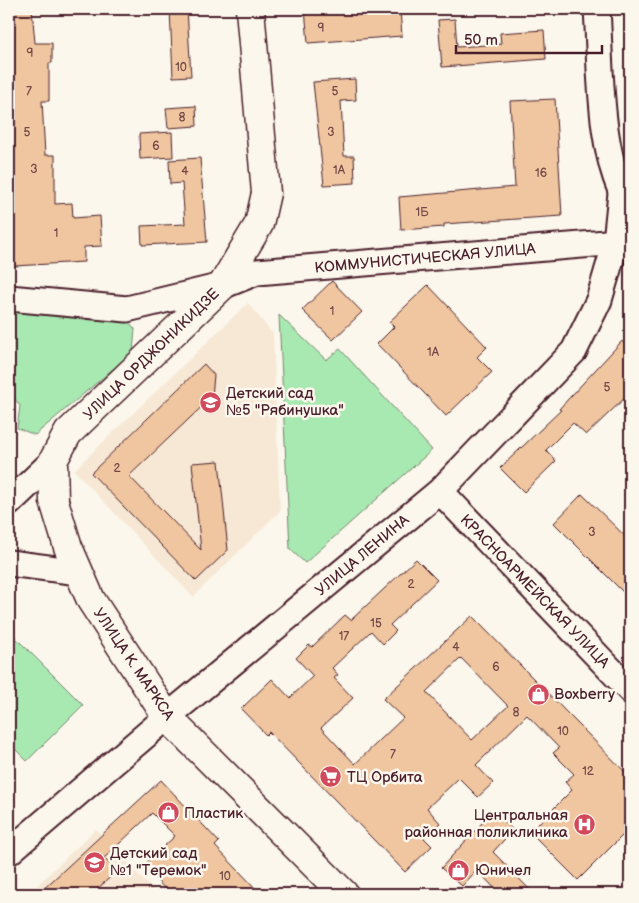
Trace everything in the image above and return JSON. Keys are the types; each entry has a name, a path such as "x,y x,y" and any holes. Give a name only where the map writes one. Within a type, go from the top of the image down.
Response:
{"main road":[{"name":"УЛИЦА ОРДЖОНИКИДЗЕ","path":"54,461 68,433 222,286 259,224 266,193 250,9"},
{"name":"УЛИЦА К. МАРКСА","path":"54,461 54,501 68,547 91,600 168,717 344,894"}],"street":[{"path":"597,9 608,152 626,200"},
{"name":"УЛИЦА ЛЕНИНА","path":"9,852 440,491 574,351 623,241 626,200"},
{"name":"КОММУНИСТИЧЕСКАЯ УЛИЦА","path":"9,298 127,309 222,286 257,272 623,241"},
{"path":"9,503 54,461"},
{"name":"КРАСНОАРМЕЙСКАЯ УЛИЦА","path":"440,491 630,690"},
{"path":"9,563 79,572"}],"shaded area":[{"name":"Детский сад №5 \"Рябинушка\"","path":"248,303 273,334 280,511 193,597 74,470"},
{"name":"Детский сад №1 \"Теремок\"","path":"96,829 157,894 28,894"}],"green space":[{"path":"9,309 124,317 135,329 133,352 35,435 17,428 20,406 9,391"},
{"path":"279,315 326,360 340,349 432,450 305,563 290,549"},
{"path":"9,631 83,705 27,761 9,743"}],"building":[{"path":"9,9 32,9 35,43 52,43 52,63 49,63 49,101 42,101 45,155 55,155 55,204 72,203 73,218 100,216 102,246 84,247 84,262 14,266 10,207 12,143 9,101"},
{"path":"170,9 187,9 191,76 173,77"},
{"path":"305,9 333,9 334,14 400,9 402,36 308,43"},
{"path":"455,19 457,47 501,44 500,33 544,30 546,59 442,67 438,20"},
{"path":"355,79 356,100 341,101 344,156 354,156 355,183 324,185 313,82"},
{"path":"555,99 562,216 444,224 444,227 401,230 399,197 515,187 510,101"},
{"path":"196,106 197,126 168,128 166,108"},
{"path":"172,132 173,157 140,159 139,134"},
{"path":"200,158 207,242 142,245 141,226 185,224 182,183 170,184 169,160"},
{"path":"332,281 362,312 333,340 302,310"},
{"path":"428,285 487,347 477,357 492,372 446,416 377,344 394,327 389,322"},
{"path":"622,341 630,350 630,393 586,435 573,423 546,450 556,461 524,492 500,468 561,410 559,409"},
{"path":"204,364 214,375 212,397 129,476 201,550 192,463 219,461 228,550 196,581 91,473"},
{"path":"582,494 630,541 630,599 554,523"},
{"path":"416,559 437,580 390,625 396,631 383,644 371,631 332,668 338,675 334,678 353,698 321,728 355,764 403,718 383,699 472,616 630,777 630,828 578,880 530,832 572,790 565,782 574,774 553,753 559,748 527,715 476,765 493,783 478,797 459,778 427,808 440,823 424,838 432,846 405,872 269,732 266,735 241,709 272,679 290,698 313,676 296,658 309,645 312,647 345,615 351,620","holes":["461,658 508,706 472,740 426,692"]},
{"path":"161,780 219,842 215,846 261,894 170,894 143,866 175,836 152,813 104,858 117,871 92,894 38,894"},
{"path":"493,811 513,830 493,852 534,894 500,894 477,870 462,886 441,868"}],"place":[{"name":"Детский сад №5 \"Рябинушка\"","path":"210,402"},
{"name":"Boxberry","path":"538,694"},
{"name":"ТЦ Орбита","path":"331,777"},
{"name":"Пластик","path":"168,813"},
{"name":"Центральная районная поликлиника","path":"584,824"},
{"name":"Детский сад №1 \"Теремок\"","path":"94,862"},
{"name":"Юничел","path":"459,870"}]}
